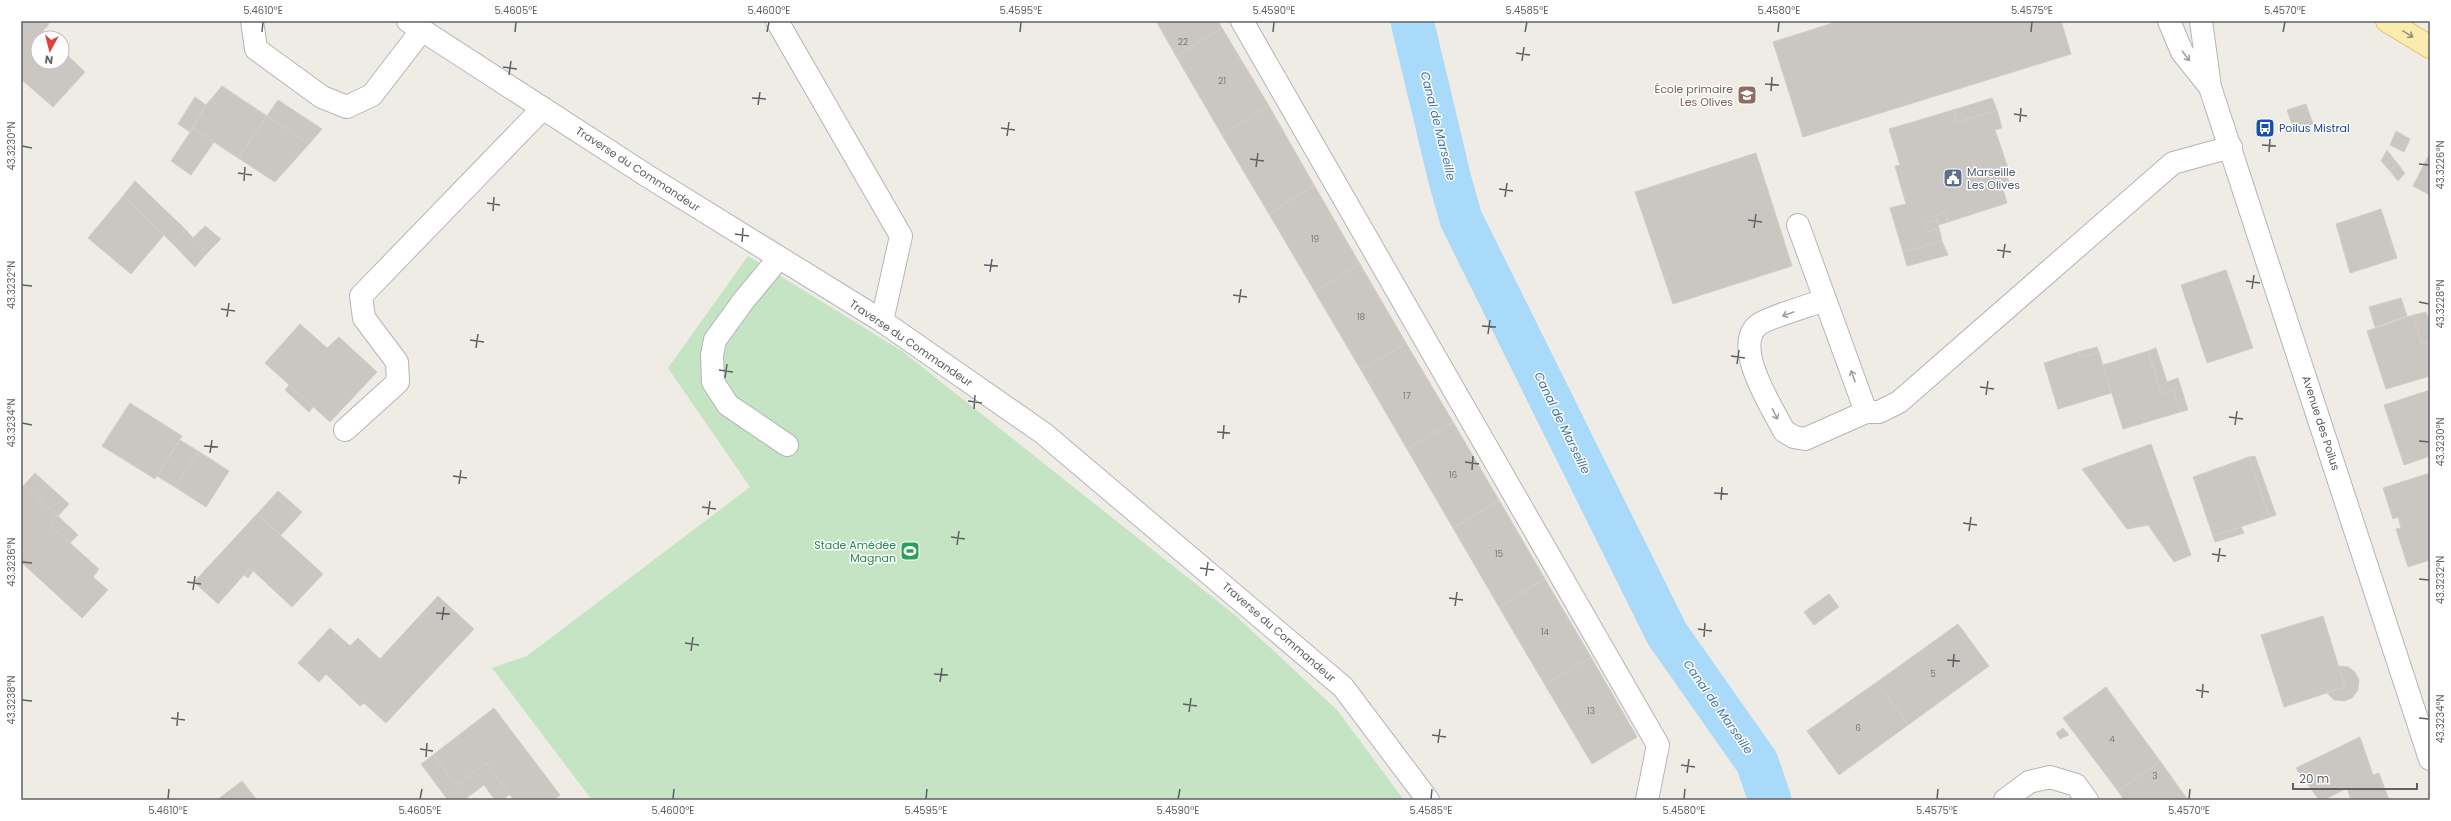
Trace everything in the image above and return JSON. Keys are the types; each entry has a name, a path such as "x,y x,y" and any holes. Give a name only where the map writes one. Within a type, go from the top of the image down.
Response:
{"main road":[{"path":"2386,21 2430,47"}],"street":[{"path":"252,21 256,49 322,97 347,107 372,95 415,26"},
{"path":"777,21 902,236 882,321"},
{"path":"1242,21 1658,745 1647,800"},
{"name":"Avenue des Poilus","path":"2169,21 2182,52 2210,87"},
{"name":"Avenue des Poilus","path":"2201,21 2210,87 2231,147 2430,759"},
{"name":"Traverse du Commandeur","path":"415,26 780,258 882,321 1043,433 1343,687 1428,800"},
{"path":"345,430 398,382 397,362 364,318 361,296 543,108"},
{"path":"1824,300 1759,324 1750,336 1750,361 1784,431 1794,437 1805,440 1866,412 1879,412 1899,402 2173,164 2231,147"},
{"path":"1798,225 1866,412"},
{"path":"780,258 744,300 715,340 712,355 713,382 728,405 787,445"},
{"path":"2005,800 2029,782 2050,777 2076,785 2087,800"}],"green space":[{"name":"Stade Amédée Magnan","path":"748,256 902,351 1235,615 1337,710 1404,800 592,800 492,668 527,656 750,487 668,368"}],"building":[{"path":"21,21 45,21 49,24 44,30 30,30 30,70 70,70 70,58 85,72 53,107 21,79"},
{"path":"1156,21 1218,21 1222,28 1176,56"},
{"path":"1839,21 2061,21 2071,54 1803,137 1773,42"},
{"path":"1222,28 1269,106 1222,135 1176,56"},
{"path":"222,86 267,116 238,158 193,128 206,105"},
{"path":"195,97 206,105 190,132 178,124"},
{"path":"1992,98 1997,110 1957,122 1953,110"},
{"path":"278,100 322,129 309,144 267,116"},
{"path":"2306,104 2313,124 2294,130 2287,110"},
{"path":"1269,106 1314,185 1269,214 1222,135"},
{"name":"Marseille Les Olives","path":"1953,110 1957,122 1997,110 2002,128 1995,130 2009,171 2006,172 2009,183 2002,186 2007,203 1948,222 1945,211 1935,216 1937,220 1925,224 1927,232 1939,228 1942,241 1903,252 1890,208 1906,204 1895,166 1900,165 1889,129"},
{"path":"267,116 309,144 275,182 238,158"},
{"path":"193,128 214,142 191,175 171,161"},
{"path":"2396,131 2410,139 2404,152 2390,145"},
{"path":"2387,150 2397,163 2390,171 2381,161"},
{"path":"1756,153 1792,266 1673,304 1635,192"},
{"path":"2430,153 2430,195 2413,186"},
{"path":"2397,163 2405,173 2398,181 2390,171"},
{"path":"135,181 185,229 173,244 123,196"},
{"path":"1314,185 1360,264 1315,292 1269,214"},
{"path":"123,196 164,235 131,274 88,238"},
{"path":"2381,209 2397,258 2350,273 2336,224"},
{"path":"1945,211 1948,222 1938,225 1935,216"},
{"path":"1937,220 1939,228 1927,232 1925,224"},
{"path":"205,226 221,239 207,253 193,238"},
{"path":"185,229 207,253 195,267 173,244"},
{"path":"1942,241 1948,255 1907,266 1903,252"},
{"path":"1360,264 1406,343 1361,370 1315,292"},
{"path":"2226,270 2253,348 2207,363 2181,285"},
{"path":"2401,298 2407,316 2375,327 2369,307"},
{"path":"2426,312 2430,323 2430,342 2422,344 2413,315"},
{"path":"2413,315 2422,344 2430,342 2430,376 2386,389 2367,331"},
{"path":"300,324 327,348 339,337 377,372 330,422 265,363"},
{"path":"1406,343 1453,422 1407,449 1361,370"},
{"path":"2097,347 2099,352 2080,358 2078,352"},
{"path":"2156,348 2167,382 2178,378 2188,410 2180,412 2173,390 2162,395 2148,351"},
{"path":"2148,351 2162,395 2173,390 2180,412 2123,429 2103,365"},
{"path":"2078,352 2080,358 2099,352 2111,393 2058,409 2044,363"},
{"path":"289,385 313,407 309,412 285,390"},
{"path":"2430,390 2430,456 2404,465 2384,405"},
{"path":"130,403 182,436 155,479 102,446"},
{"path":"1453,422 1499,500 1453,528 1407,449"},
{"path":"180,440 198,451 175,487 157,476"},
{"path":"2151,444 2191,555 2174,562 2148,525 2127,529 2082,469"},
{"path":"198,451 229,471 206,507 175,487"},
{"path":"2255,456 2276,515 2270,517 2249,457"},
{"path":"2249,457 2270,517 2213,536 2193,477"},
{"path":"35,473 69,504 58,516 24,485"},
{"path":"2430,473 2430,560 2408,567 2396,529 2401,528 2398,517 2393,519 2383,488"},
{"path":"24,485 58,516 50,525 99,569 93,577 108,590 82,618 21,562 21,555 24,551 21,548 21,489"},
{"path":"278,491 302,512 281,535 257,514"},
{"path":"1499,500 1545,579 1499,607 1453,528"},
{"path":"257,514 323,574 292,607 250,568 218,604 194,582"},
{"path":"58,516 78,535 70,543 50,525"},
{"path":"2241,527 2244,533 2215,542 2213,536"},
{"path":"250,568 253,571 248,578 244,575"},
{"path":"1545,579 1591,657 1545,685 1499,607"},
{"path":"1829,594 1839,607 1814,625 1804,612"},
{"path":"438,596 474,629 386,723 364,703 360,706 326,674 319,682 298,663 330,628 350,646 358,638 380,659"},
{"path":"2323,616 2345,687 2284,707 2261,635"},
{"path":"1958,624 1989,666 1908,725 1877,682"},
{"path":"1591,657 1637,737 1592,764 1545,685"},
{"path":"2339,666 2348,667 2355,672 2359,680 2358,690 2352,698 2344,701 2334,700 2326,692 2345,687"},
{"path":"1877,682 1908,725 1839,775 1807,731"},
{"path":"2106,687 2160,761 2118,791 2063,718"},
{"path":"494,708 560,795 554,800 514,800 486,763 456,786 433,755"},
{"path":"2063,728 2069,735 2060,739 2056,733"},
{"path":"2360,737 2373,775 2379,773 2389,800 2351,800 2347,788 2324,800 2319,800 2296,768"},
{"path":"433,755 456,786 486,763 510,794 502,800 495,800 484,785 464,800 448,800 421,764"},
{"path":"2160,761 2188,800 2124,800 2118,791"},
{"path":"242,781 257,800 217,800"}],"waterway":[{"name":"Canal de Marseille","path":"1412,21 1450,180 1461,219 1667,634 1757,762 1770,800"}],"place":[{"name":"École primaire Les Olives","path":"1747,95"},
{"name":"Poilus Mistral","path":"2265,128"},
{"name":"Marseille Les Olives","path":"1953,178"},
{"name":"Stade Amédée Magnan","path":"910,551"}]}
